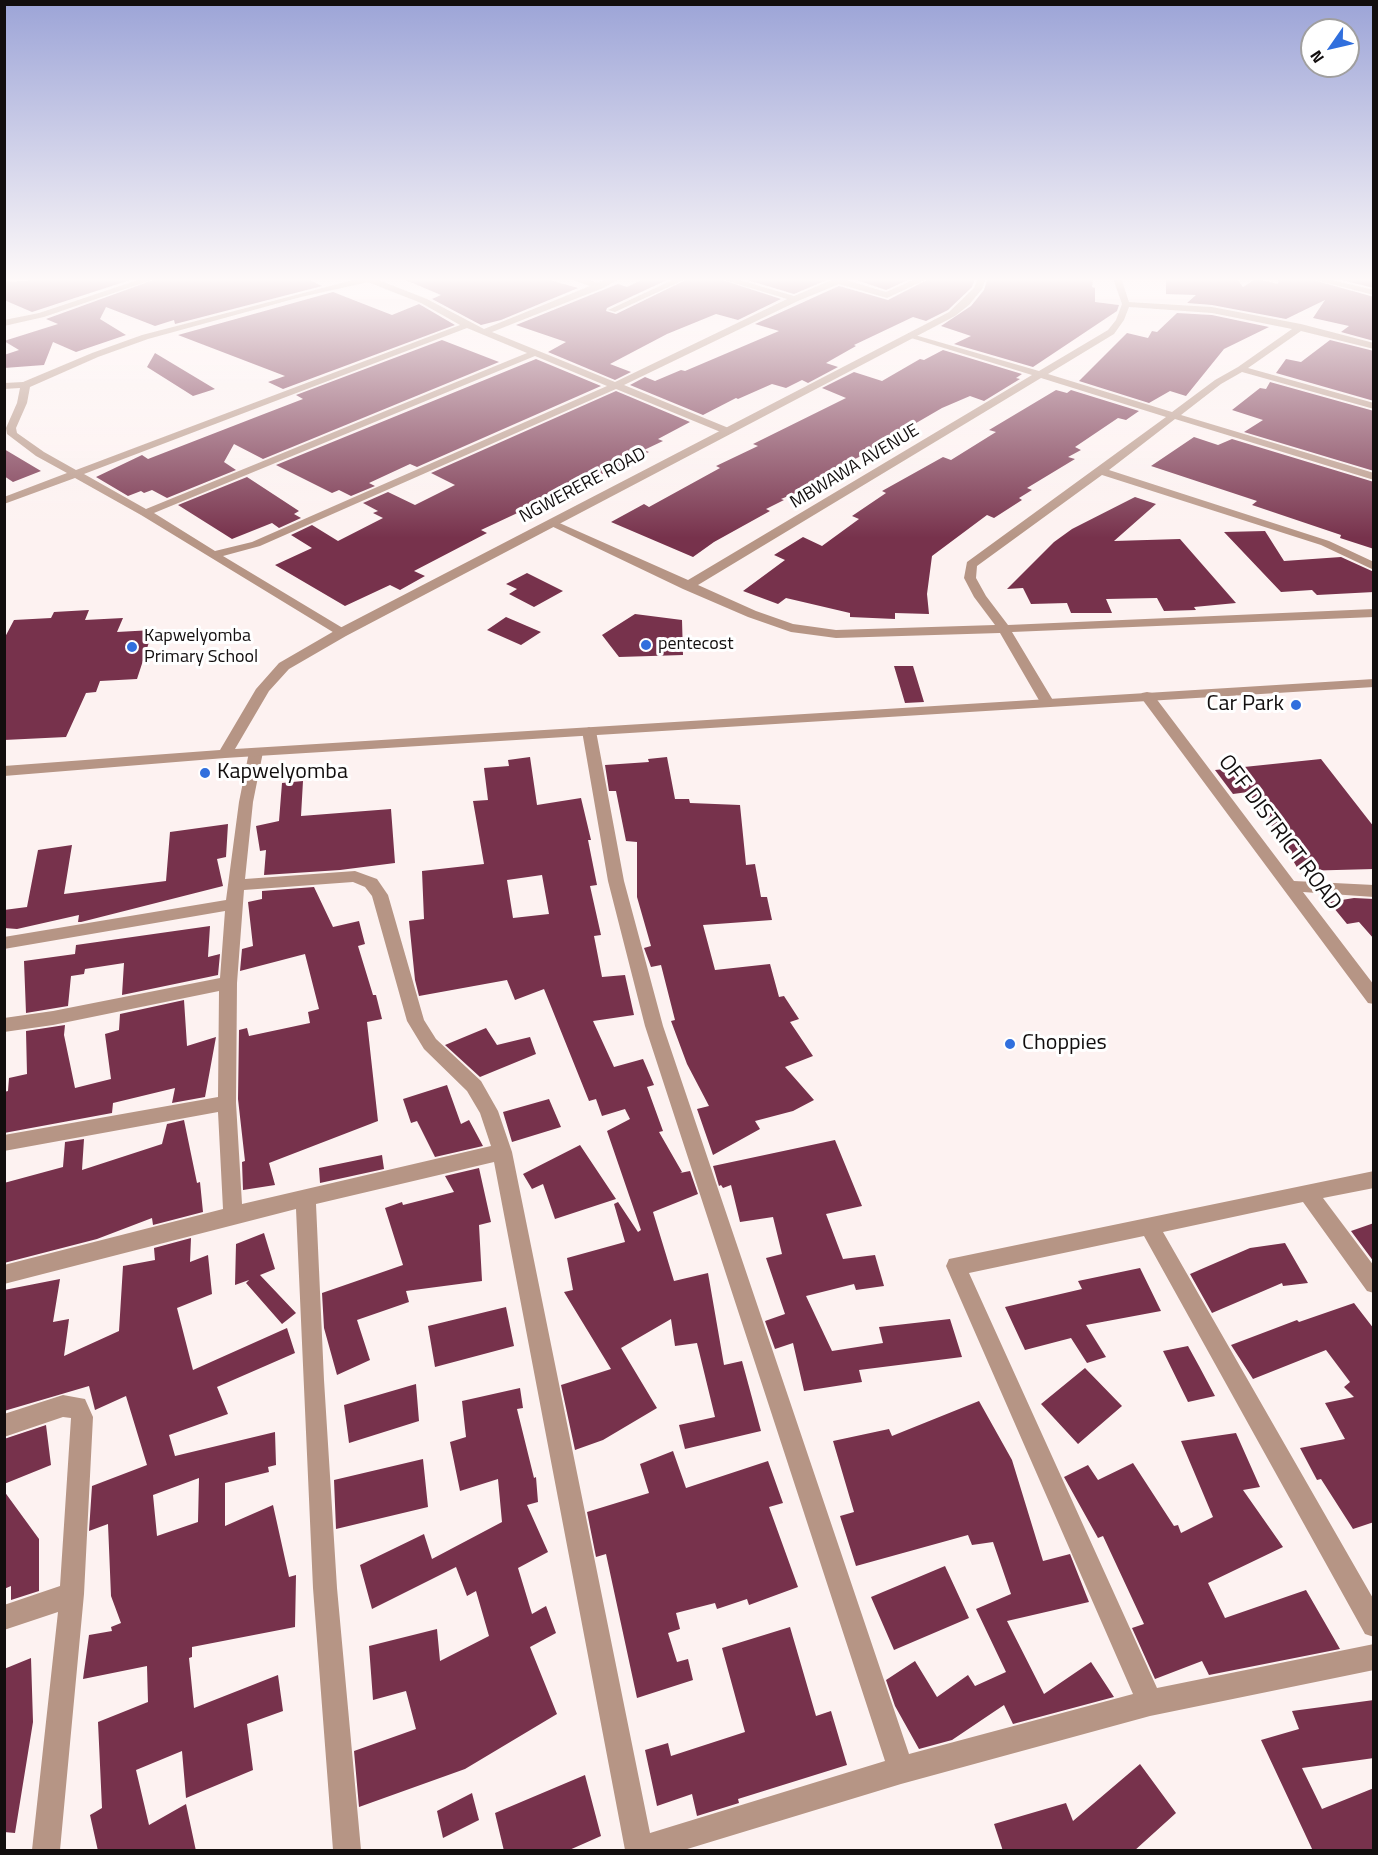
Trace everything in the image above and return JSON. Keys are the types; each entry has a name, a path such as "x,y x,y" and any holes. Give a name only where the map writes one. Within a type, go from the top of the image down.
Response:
{"street":[{"path":"4,386 25,385 73,365"},
{"path":"4,501 366,365"},
{"path":"145,513 507,365"},
{"path":"565,365 727,431"},
{"path":"212,555 256,544 659,365"},
{"name":"NGWERERE ROAD","path":"225,754 263,689 285,666 341,633 854,365"},
{"path":"1008,365 1374,477"},
{"name":"MBWAWA AVENUE","path":"687,586 1059,365"},
{"path":"1047,702 1004,629 970,578 971,564 1101,471 1218,382 1248,365"},
{"path":"1242,369 1374,406"},
{"path":"25,385 22,403 11,428 12,434 341,633"},
{"path":"1101,471 1325,543 1374,567"},
{"path":"551,523 752,614 791,628 836,634 1374,613"},
{"path":"234,568 256,544"},
{"path":"4,771 256,752 1374,683"},
{"name":"OFF DISTRICT ROAD","path":"1147,696 1374,998"},
{"path":"589,731 616,881 654,1026 901,1770"},
{"path":"233,1215 227,1103 228,983 234,904 246,802 256,752"},
{"path":"236,885 355,876 371,883 380,895 416,1021 430,1044 474,1086 489,1111 502,1152 640,1851 901,1770 1150,1703 1374,1657"},
{"path":"1291,886 1374,891"},
{"path":"4,943 234,904"},
{"path":"4,1025 53,1018 228,983"},
{"path":"4,1143 227,1103"},
{"path":"4,1275 233,1215 502,1152"},
{"path":"1150,1703 956,1266 1374,1179"},
{"path":"1308,1193 1374,1284"},
{"path":"306,1199 313,1380 325,1588 347,1851"},
{"path":"1149,1226 1374,1625"},
{"path":"4,1426 63,1406 76,1407 82,1417 72,1594 46,1851"},
{"path":"4,1618 72,1594"}],"building":[{"path":"4,365 44,365 44,365 4,368"},
{"path":"148,365 174,365 215,389 193,396 147,367"},
{"path":"255,365 349,365 283,389 268,382 285,376"},
{"path":"377,365 493,365 263,459 234,444 224,462 236,470 167,498 152,490 128,496 96,477 142,455 148,459 303,399 296,395"},
{"path":"522,365 549,365 601,386 417,467 410,464 369,483 375,486 351,496 339,490 332,493 276,465"},
{"path":"578,365 611,365 631,372 615,380"},
{"path":"700,365 831,365 838,367 808,383 802,380 786,388 772,384 736,398 703,415 630,385 645,377 655,381 681,370 685,371"},
{"path":"910,365 991,365 1022,374 1016,378 1020,379 984,401 970,396 942,408 911,426 919,429 896,439 898,440 874,455 867,453 819,477 823,479 795,490 798,492 766,509 770,511 714,542 693,557 611,522 644,504 649,507 720,468 716,466 758,446 753,444 846,398 822,388 854,372 882,381"},
{"path":"1095,365 1211,365 1186,396 1170,391 1149,403 1079,381"},
{"path":"1282,365 1374,365 1374,401 1276,373"},
{"path":"1270,382 1374,411 1374,471 1244,432 1263,420 1232,410 1260,388 1266,389"},
{"path":"1056,390 1067,393 1071,390 1139,411 1126,420 1118,418 1075,447 1081,450 1068,457 1075,459 1027,488 1032,490 1019,498 1022,500 994,518 987,515 932,556 927,594 929,614 895,613 895,619 850,617 850,613 786,598 778,604 743,591 785,560 774,555 803,537 822,546 859,519 852,516 886,493 882,491 943,457 951,460 996,432 989,430"},
{"path":"616,391 690,422 658,439 663,441 644,450 649,452 585,482 546,504 541,502 481,530 487,533 414,571 425,576 400,590 390,585 345,606 275,565 312,548 291,535 312,525 338,541 383,518 373,513 378,511 363,503 388,492 415,505 455,485 431,473"},
{"path":"1194,437 1218,445 1232,439 1374,482 1374,549 1340,538 1341,535 1252,505 1257,501 1151,466"},
{"path":"4,449 41,471 13,482 4,476"},
{"path":"247,477 299,511 294,514 301,518 279,528 272,523 232,539 178,505"},
{"path":"1135,497 1156,504 1114,541 1180,539 1236,603 1194,607 1196,610 1164,611 1157,598 1106,599 1112,613 1071,613 1067,603 1031,604 1023,588 1007,589 1054,542 1072,529"},
{"path":"1265,531 1284,561 1341,557 1374,572 1374,592 1317,595 1312,590 1281,592 1224,532"},
{"path":"527,573 563,591 534,607 509,594 517,589 506,584"},
{"path":"89,610 85,620 123,618 117,632 153,630 137,679 100,681 96,692 86,693 66,737 4,740 4,639 14,620 51,618 54,612"},
{"name":"pentecost","path":"635,614 682,620 683,655 619,657 602,635"},
{"path":"506,617 541,632 521,645 487,630"},
{"path":"894,666 913,666 924,702 905,703"},
{"path":"530,757 537,805 581,798 591,840 588,840 597,885 590,886 601,935 594,936 602,977 625,975 634,1015 593,1021 614,1067 643,1059 654,1085 647,1087 663,1131 659,1132 682,1172 680,1173 690,1171 698,1194 653,1212 674,1281 708,1273 724,1365 742,1361 761,1431 685,1449 679,1425 715,1417 697,1343 675,1346 671,1319 621,1348 657,1408 603,1440 575,1450 561,1385 611,1369 564,1292 573,1290 567,1258 625,1242 614,1204 618,1202 638,1232 641,1230 607,1131 630,1119 625,1109 602,1116 596,1099 589,1101 544,989 515,1000 507,980 419,996 415,980 409,921 424,919 422,871 484,864 473,801 488,800 484,768 509,766 508,760","holes":["542,875 549,914 513,918 507,880"]},
{"path":"667,757 675,799 689,799 690,803 740,805 746,865 755,864 761,897 767,897 772,920 703,925 715,970 770,964 779,997 784,996 799,1019 790,1022 813,1056 785,1067 814,1100 793,1111 755,1121 760,1129 713,1155 697,1109 709,1106 687,1064 671,1021 675,1020 661,965 651,967 644,948 651,946 637,897 637,842 626,841 616,791 609,791 605,765 649,762 648,759"},
{"path":"1321,759 1374,827 1374,869 1299,871 1282,841 1248,792 1233,794 1215,770"},
{"path":"303,781 301,816 391,809 395,863 340,870 264,875 266,850 260,851 256,826 279,821 282,783"},
{"path":"228,824 226,857 217,859 223,886 81,922 78,922 79,915 17,929 4,928 4,910 27,907 38,850 72,845 64,894 166,881 170,832"},
{"path":"314,887 333,927 359,921 365,944 358,946 382,1019 367,1022 378,1121 269,1163 275,1185 243,1190 242,1162 245,1161 238,1099 239,1030 247,1028 249,1036 310,1023 308,1012 319,1009 305,954 240,971 242,949 253,946 248,902 262,899 262,891"},
{"path":"1354,898 1374,899 1374,939 1359,922 1347,924 1329,902"},
{"path":"210,926 208,957 220,954 218,975 122,995 124,963 85,969 84,974 71,976 68,1006 26,1013 24,961 75,954 76,945"},
{"path":"184,1000 187,1046 216,1037 205,1097 172,1103 175,1088 113,1103 112,1113 4,1133 4,1092 8,1091 9,1078 27,1074 26,1031 65,1025 64,1035 75,1088 111,1079 105,1034 119,1030 120,1014"},
{"path":"486,1028 497,1045 530,1037 536,1054 480,1077 445,1045"},
{"path":"447,1085 461,1124 469,1120 483,1146 435,1157 417,1121 411,1123 403,1099"},
{"path":"549,1099 561,1127 512,1142 503,1112"},
{"path":"184,1120 197,1183 200,1182 203,1212 153,1225 152,1218 97,1239 4,1263 4,1183 63,1167 65,1142 84,1139 82,1170 162,1144 167,1124"},
{"path":"835,1140 862,1206 826,1214 843,1259 875,1255 884,1286 856,1290 854,1284 806,1296 832,1351 883,1343 879,1327 950,1319 962,1357 859,1370 862,1382 804,1391 793,1343 775,1349 765,1321 785,1314 766,1258 782,1254 773,1217 740,1222 731,1185 723,1188 719,1186 713,1166"},
{"path":"580,1145 616,1199 555,1219 543,1184 532,1189 523,1174"},
{"path":"382,1155 384,1169 320,1183 319,1168"},
{"path":"479,1168 491,1222 479,1225 482,1281 406,1291 409,1302 357,1320 370,1360 337,1375 324,1328 322,1293 403,1265 385,1208 402,1202 403,1205 454,1192 445,1176"},
{"path":"1374,1223 1374,1262 1351,1231"},
{"path":"264,1233 275,1269 260,1275 296,1313 282,1324 246,1283 249,1280 235,1285 236,1244"},
{"path":"191,1238 190,1262 208,1255 212,1294 177,1308 193,1370 287,1328 295,1353 217,1387 228,1414 169,1435 175,1456 275,1432 276,1465 268,1467 269,1472 225,1483 225,1526 273,1505 289,1577 296,1575 295,1627 192,1647 192,1657 189,1658 194,1708 278,1675 283,1711 247,1724 253,1770 186,1798 182,1751 136,1770 149,1825 186,1804 196,1851 98,1851 90,1815 102,1808 98,1722 148,1702 147,1666 83,1679 89,1635 112,1631 111,1627 121,1623 111,1596 108,1524 89,1531 92,1486 147,1465 126,1396 95,1410 89,1386 4,1411 4,1290 60,1279 53,1322 69,1319 64,1356 119,1331 123,1266 155,1260 154,1248","holes":["199,1478 198,1522 157,1536 153,1495"]},
{"path":"1285,1243 1308,1283 1283,1286 1282,1283 1212,1313 1190,1274 1250,1248"},
{"path":"1140,1268 1161,1311 1086,1325 1106,1357 1087,1363 1071,1338 1025,1350 1005,1307 1082,1289 1078,1281"},
{"path":"1354,1303 1374,1329 1374,1522 1353,1529 1321,1479 1317,1480 1300,1448 1345,1439 1325,1403 1354,1397 1344,1387 1350,1382 1326,1350 1253,1379 1231,1345 1297,1320 1299,1322"},
{"path":"506,1307 514,1346 435,1367 428,1326"},
{"path":"1188,1346 1215,1396 1188,1402 1163,1351"},
{"path":"1085,1368 1122,1406 1078,1444 1041,1404"},
{"path":"416,1384 419,1421 349,1443 344,1405"},
{"path":"520,1388 523,1408 517,1409 534,1478 536,1477 538,1502 527,1505 548,1552 518,1568 532,1614 546,1606 556,1633 530,1647 557,1714 465,1769 359,1807 354,1751 416,1729 406,1691 373,1700 369,1646 437,1629 440,1661 489,1636 476,1591 467,1596 456,1567 372,1609 360,1565 424,1534 432,1559 502,1522 498,1479 460,1491 450,1442 466,1437 462,1401"},
{"path":"979,1401 1012,1460 1043,1561 1070,1554 1089,1602 1007,1621 1044,1694 1091,1662 1114,1697 1013,1724 1004,1705 952,1740 919,1749 895,1706 886,1680 915,1661 937,1697 968,1675 975,1686 1006,1672 976,1609 1011,1594 993,1542 972,1545 968,1535 856,1566 840,1516 854,1512 833,1441 889,1429 892,1436"},
{"path":"46,1425 51,1465 4,1484 4,1439"},
{"path":"1236,1433 1260,1487 1243,1490 1283,1547 1208,1583 1225,1618 1306,1590 1340,1649 1209,1675 1202,1661 1155,1679 1132,1628 1144,1624 1103,1536 1098,1538 1064,1477 1088,1465 1098,1480 1133,1463 1174,1526 1178,1525 1181,1533 1213,1517 1181,1441"},
{"path":"673,1451 686,1488 768,1461 783,1503 769,1507 798,1587 749,1605 747,1599 717,1609 715,1603 676,1613 680,1629 668,1633 677,1662 688,1659 693,1680 637,1698 606,1554 596,1557 587,1512 649,1493 640,1464"},
{"path":"423,1459 428,1507 336,1529 334,1480"},
{"path":"4,1491 39,1539 39,1591 11,1600 11,1586 4,1589"},
{"path":"945,1566 969,1618 894,1650 871,1597"},
{"path":"790,1627 816,1716 831,1711 847,1765 738,1799 739,1803 697,1816 692,1794 657,1806 645,1750 668,1743 671,1756 745,1732 722,1648"},
{"path":"31,1658 33,1722 15,1833 4,1832 4,1669"},
{"path":"1374,1700 1374,1758 1302,1768 1322,1809 1374,1788 1374,1851 1313,1851 1261,1740 1299,1729 1292,1711"},
{"path":"1140,1764 1176,1813 1134,1851 1003,1851 994,1824 1066,1803 1073,1821"},
{"path":"585,1775 601,1836 567,1851 504,1851 495,1813"},
{"path":"472,1793 479,1820 443,1838 437,1811"}],"place":[{"name":"pentecost","path":"646,645"},
{"name":"Kapwelyomba Primary School","path":"132,647"},
{"name":"Car Park","path":"1296,705"},
{"name":"Kapwelyomba","path":"205,773"},
{"name":"Choppies","path":"1010,1044"}]}
